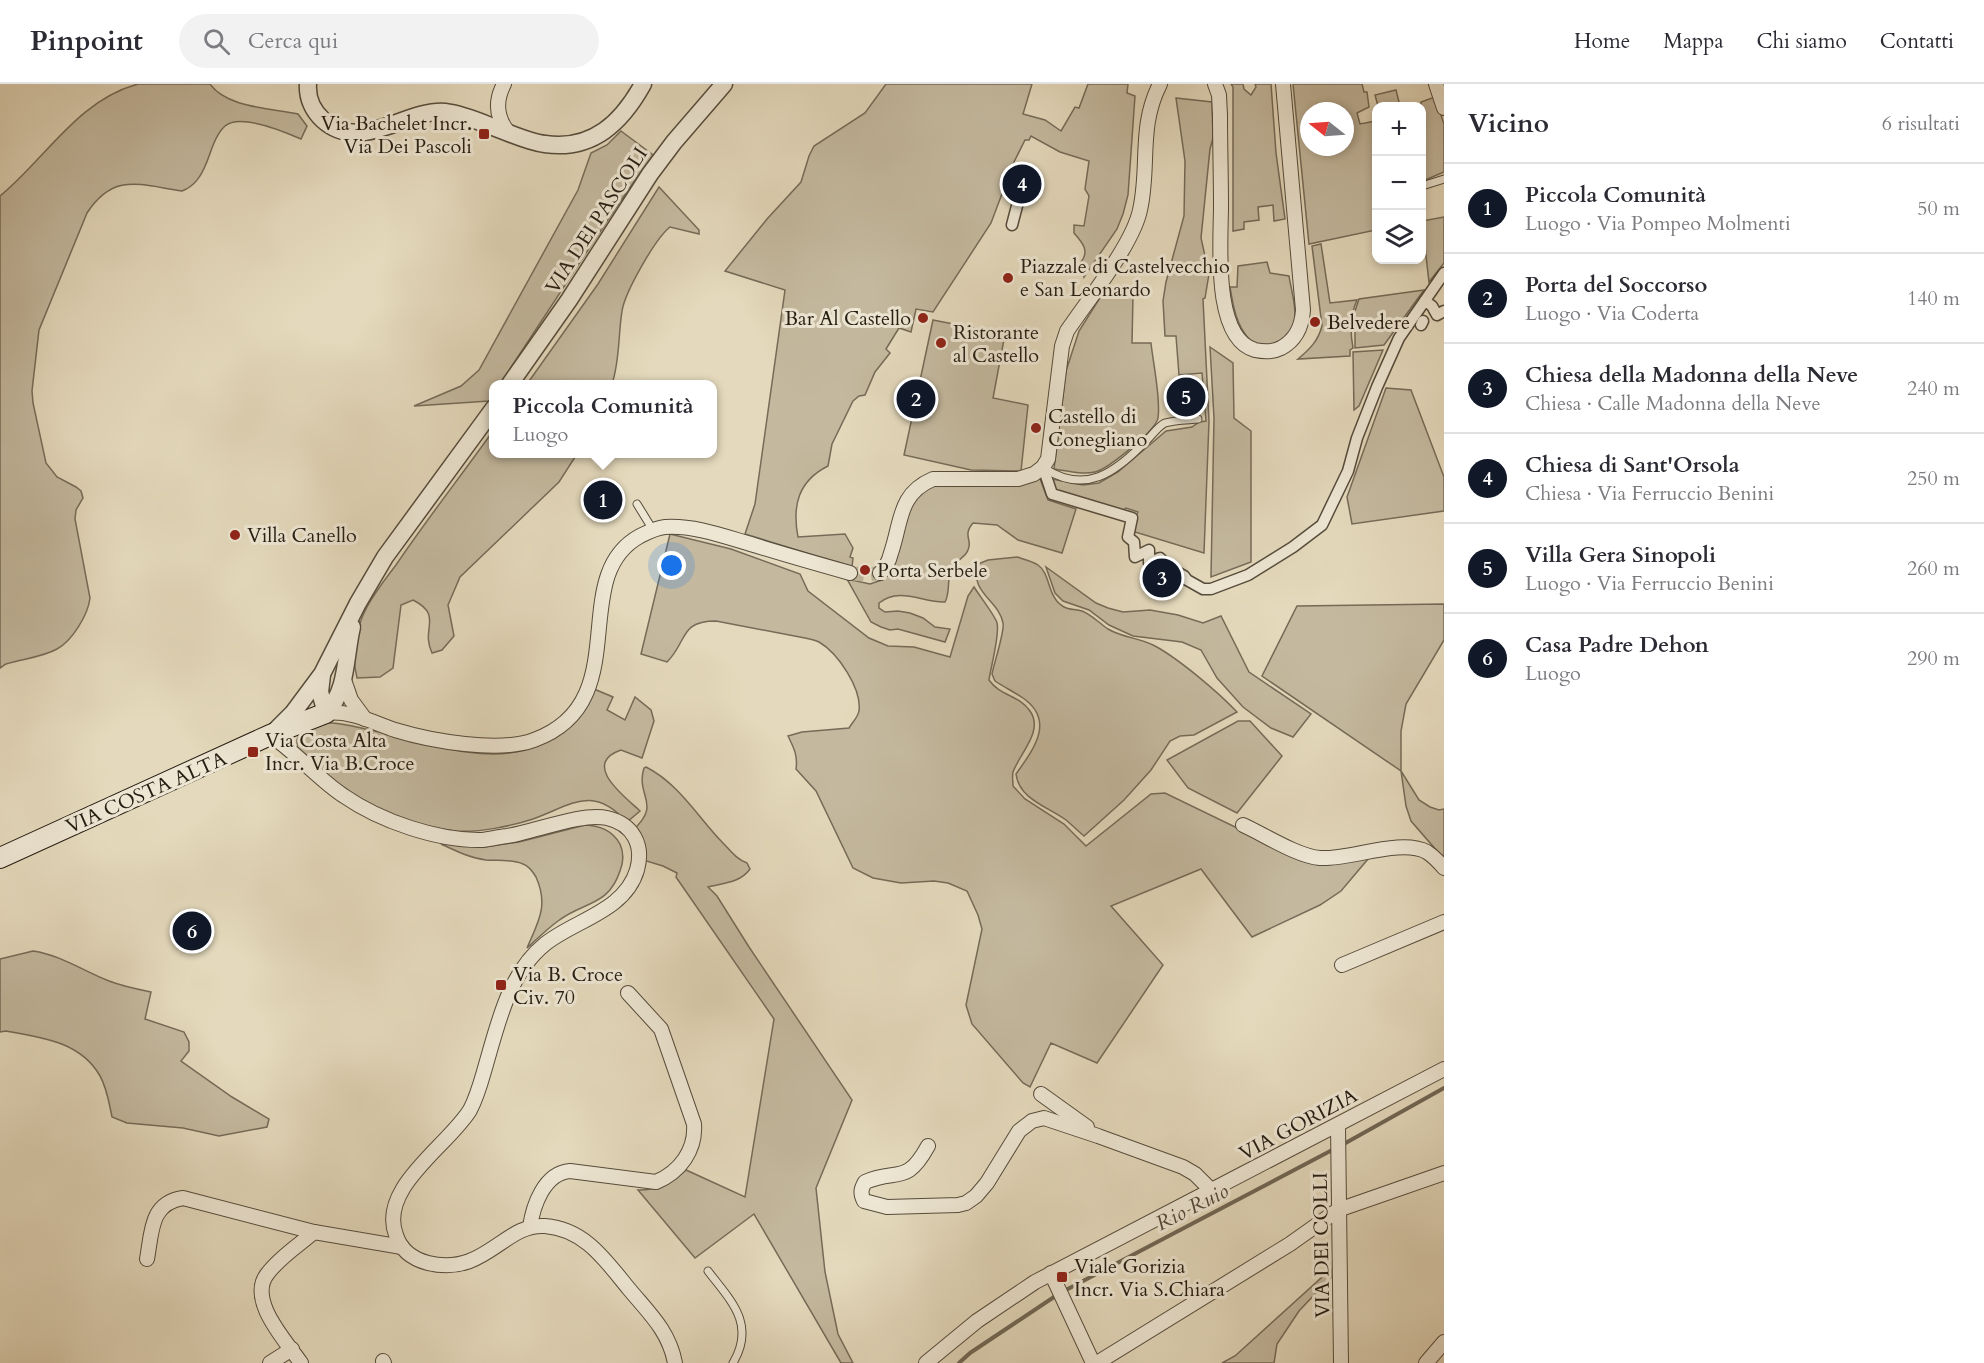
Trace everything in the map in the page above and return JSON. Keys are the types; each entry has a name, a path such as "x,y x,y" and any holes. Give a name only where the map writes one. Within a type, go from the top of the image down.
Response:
{"main road":[{"name":"VIA COSTA ALTA","path":"0,858 270,735 326,713"}],"street":[{"name":"VIA DEI PASCOLI","path":"308,84 308,95 315,111 324,122 343,132 359,133 440,112 460,115 544,144 570,145 611,128 643,84"},
{"path":"504,84 500,92 498,112 502,125 508,132"},
{"name":"VIA DEI PASCOLI","path":"513,380 569,300 650,174 724,84"},
{"path":"880,573 885,569 891,555 903,508 911,492 920,484 933,479 1018,479 1034,474 1043,467 1048,459 1062,346 1067,331 1125,244 1140,212 1148,115 1160,84"},
{"path":"1215,84 1219,95 1221,272 1225,307 1238,338 1250,348 1264,351 1278,350 1291,341 1301,325 1303,310 1283,84"},
{"path":"1436,84 1444,108"},
{"path":"1012,225 1018,202"},
{"path":"1043,467 1052,494 1132,518 1128,537 1134,542 1135,557 1149,550 1149,563 1160,558 1168,567 1203,589 1211,589 1248,575 1293,547 1322,525 1348,471 1357,438 1399,338 1433,307 1444,273"},
{"path":"489,415 385,557 357,603 322,674 293,713 270,735 343,796 403,825 453,837 482,840 602,816 624,825 633,833 640,853 632,883 623,896 608,908 562,931 544,945 524,966 505,1003 471,1108 461,1123 402,1186 393,1223 395,1235 402,1247 420,1261 434,1264 464,1264 530,1227 549,1226 583,1240 595,1248 667,1335 675,1363"},
{"path":"326,713 348,714 413,734 489,747 514,746 536,740 557,728 574,712 589,686 594,671 610,565 624,547 652,530 665,527 695,529 850,573"},
{"path":"326,713 338,696 357,603"},
{"path":"322,674 320,692 326,713"},
{"path":"343,677 351,700 365,718"},
{"path":"1243,825 1318,858 1413,849 1429,853 1444,868"},
{"path":"1342,965 1444,922"},
{"path":"530,1227 532,1211 538,1196 545,1185 560,1174 570,1171 656,1182 668,1177 686,1159 694,1134 694,1124 661,1029 628,993"},
{"name":"VIA GORIZIA","path":"926,1363 977,1321 1212,1191 1338,1128 1444,1069"},
{"path":"1041,1094 1098,1136"},
{"path":"928,1146 914,1168 900,1175 865,1182 861,1189 864,1201 887,1208 966,1203 976,1196 987,1183 1018,1131 1032,1121 1044,1118 1184,1167 1195,1174 1212,1191"},
{"name":"VIA DEI COLLI","path":"1338,1128 1341,1363"},
{"path":"1054,1279 1095,1363 1290,1244 1338,1210 1444,1173"},
{"path":"147,1259 156,1215 162,1206 171,1200 183,1198 314,1232 402,1247"},
{"path":"301,1363 263,1307 261,1286 267,1273 314,1232"},
{"path":"1426,1363 1444,1342"},
{"path":"270,1363 292,1349"}],"lane":[{"path":"1426,185 1444,179"},
{"path":"1043,467 1053,474 1070,478 1084,481 1094,479 1118,467 1162,425 1198,419"},
{"path":"637,504 652,530"},
{"path":"708,1271 734,1304 741,1317 742,1336 733,1363"}],"shaded area":[{"path":"138,84 210,84 227,98 238,102 298,114 307,126 301,139 263,125 232,123 225,126 219,134 202,173 187,189 182,191 129,184 118,186 107,191 87,213 39,330 32,391 46,463 57,477 81,491 83,498 76,510 75,519 90,598 89,605 78,627 63,645 45,654 6,664 0,668 0,196 80,116 117,92"},
{"path":"886,84 1032,84 1023,114 1045,120 1061,131 1075,107 1079,108 1088,84 1128,84 1127,93 1135,96 1128,195 1123,214 1117,229 1084,277 1081,262 1085,250 1074,233 1074,225 1084,226 1089,196 1085,189 1089,161 1060,152 1031,136 1029,140 1025,140 1014,162 991,223 933,312 916,309 911,332 899,328 886,349 890,353 875,372 865,395 853,401 832,444 828,466 810,479 804,487 796,515 798,537 845,534 853,548 850,557 853,558 852,567 745,534 755,504 785,290 725,271 767,219 801,182 814,146 865,113"},
{"path":"1231,84 1243,84 1244,89 1251,95 1256,87 1255,84 1271,84 1276,153 1285,219 1274,221 1273,205 1258,207 1259,220 1244,222 1244,229 1233,231 1233,87"},
{"path":"1293,84 1362,84 1364,92 1367,92 1369,107 1357,113 1360,124 1372,122 1372,231 1309,244 1300,156 1354,156 1354,102 1300,102 1300,154"},
{"path":"1396,90 1399,102 1377,102 1375,95"},
{"path":"1435,97 1444,124 1444,172 1426,180 1426,102 1421,102"},
{"path":"1176,98 1212,102 1213,138 1201,238 1209,274 1203,299 1209,421 1204,553 1135,532 1135,519 1138,512 1126,508 1122,511 1056,490 1052,479 1083,485 1099,483 1118,472 1166,431 1192,427 1199,422 1206,421 1202,373 1179,375 1176,336 1165,336 1163,301 1166,282 1184,216 1185,161"},
{"path":"621,131 653,155 503,380 489,380 489,401 414,406 461,386 479,370 578,190 591,153 607,145"},
{"path":"659,187 699,230 699,234 670,227 642,266 624,302 613,380 530,380 598,284"},
{"path":"1444,217 1444,263 1429,282 1426,256 1426,220"},
{"path":"1321,244 1330,303 1357,300 1351,324 1353,348 1350,350 1350,356 1298,359 1313,344 1322,326 1312,246"},
{"path":"1267,262 1270,273 1289,276 1295,318 1290,332 1278,342 1263,346 1250,340 1241,328 1230,287 1237,287 1238,266"},
{"path":"1424,290 1384,345 1355,348 1355,311 1359,299"},
{"path":"1103,293 1133,296 1132,343 1151,343 1158,391 1158,418 1141,440 1120,457 1095,472 1054,469 1066,371 1079,331"},
{"path":"933,320 1005,334 993,398 1028,405 1021,471 971,470 904,455"},
{"path":"1210,347 1233,363 1234,418 1251,431 1251,562 1211,577 1214,418"},
{"path":"1383,350 1359,406 1354,410 1353,352"},
{"path":"1386,388 1411,390 1444,477 1444,511 1352,524 1347,497"},
{"path":"489,436 489,458 574,458 559,482 460,577 448,605 454,636 442,650 432,653 428,636 429,617 422,606 413,600 401,605 393,668 380,677 357,678 354,660 360,623 381,585"},
{"path":"1039,476 1048,500 1076,509 1062,553 1018,540 997,525 973,523 968,531 967,552 950,572 945,602 903,595 887,598 879,603 879,608 885,612 910,613 923,618 935,627 950,629 945,642 898,629 890,630 871,622 847,579 870,584 882,580 881,577 916,495 932,484"},
{"path":"670,534 731,549 800,574 808,591 869,638 888,646 914,647 950,657 968,596 974,587 991,611 998,628 989,680 998,689 1026,706 1034,719 1033,734 1013,772 1013,786 1025,799 1064,824 1086,846 1151,794 1165,793 1297,857 1315,862 1368,859 1341,891 1320,905 1252,937 1201,869 1111,906 1163,965 1097,1063 1051,1043 1030,1087 1023,1083 972,1024 966,1005 982,929 967,891 948,883 934,881 901,883 873,878 853,868 816,791 796,769 795,752 788,736 802,732 849,728 859,711 857,692 853,682 834,654 814,640 716,621 696,624 690,628 667,662 641,654"},
{"path":"1017,557 1033,562 1042,569 1055,598 1064,607 1082,611 1114,632 1150,643 1165,652 1198,676 1237,712 1194,735 1180,736 1170,741 1151,770 1124,800 1084,836 1066,820 1035,802 1018,783 1016,774 1038,736 1040,726 1038,716 1033,707 1023,698 995,681 992,674 1003,623 996,608 981,589 976,574 978,564 988,560"},
{"path":"1046,567 1096,603 1108,608 1123,612 1150,610 1178,615 1203,623 1221,616 1249,672 1311,714 1293,737 1271,728 1243,707 1217,678 1201,650 1182,642 1133,636 1109,625 1089,610 1063,601 1055,593"},
{"path":"1444,604 1444,640 1406,704 1401,731 1401,771 1262,676 1297,606"},
{"path":"594,689 613,697 607,710 625,720 635,697 651,710 654,721 642,758 621,750 610,756 605,763 605,771 616,789 640,811 627,822 615,810 603,804 582,801 533,819 495,828 456,831 429,826 386,813 360,801 335,783 297,748 300,732 325,723 332,723 456,750 481,754 505,754 527,749"},
{"path":"1238,721 1250,721 1282,756 1237,813 1188,788 1167,760"},
{"path":"646,767 678,791 731,852 747,863 750,869 746,874 731,882 708,887 717,896 852,1100 816,1188 825,1272 838,1334 853,1363 841,1363 754,1214 695,1258 638,1190 653,1189 664,1185 686,1170 745,1197 774,1019 676,877 677,873 643,860 632,831 646,813 642,778"},
{"path":"1401,771 1419,800 1430,807 1444,809 1444,859 1411,821 1406,806"},
{"path":"585,825 605,830 613,835 620,844 623,860 615,883 602,897 558,921 527,948 538,922 542,905 540,887 532,871 519,862 480,859 441,844 484,847 519,842"},
{"path":"33,951 62,960 114,983 151,992 145,1019 184,1032 189,1042 189,1051 181,1061 232,1097 269,1119 267,1127 219,1136 183,1128 127,1123 112,1117 108,1096 100,1076 82,1055 71,1048 46,1039 6,1031 0,1032 0,959"},
{"path":"1331,1269 1332,1276 1299,1311 1277,1344 1274,1363 1222,1363 1235,1356"}],"waterway":[{"name":"Rio Ruio","path":"1342,1145 1444,1088"},
{"name":"Rio Ruio","path":"1064,1291 1336,1148"},
{"name":"Rio Ruio","path":"959,1363 970,1353 1057,1295"}],"tunnel":[{"path":"850,573 867,575 880,573"}],"place":[{"name":"Via Bachelet Incr. Via Dei Pascoli","path":"484,134"},
{"name":"Chiesa di Sant'Orsola","path":"1022,184"},
{"name":"Piazzale di Castelvecchio e San Leonardo","path":"1008,278"},
{"name":"Bar Al Castello","path":"923,318"},
{"name":"Belvedere","path":"1315,322"},
{"name":"Ristorante al Castello","path":"941,343"},
{"name":"Villa Gera Sinopoli","path":"1186,397"},
{"name":"Porta del Soccorso","path":"916,399"},
{"name":"Castello di Conegliano","path":"1036,428"},
{"name":"Piccola Comunità","path":"603,500"},
{"name":"Villa Canello","path":"235,535"},
{"name":"Porta Serbele","path":"865,570"},
{"name":"Chiesa della Madonna della Neve","path":"1162,578"},
{"name":"Via Costa Alta Incr. Via B.Croce","path":"253,752"},
{"name":"Casa Padre Dehon","path":"192,931"},
{"name":"Via B. Croce Civ. 70","path":"501,985"},
{"name":"Viale Gorizia Incr. Via S.Chiara","path":"1062,1277"}]}
